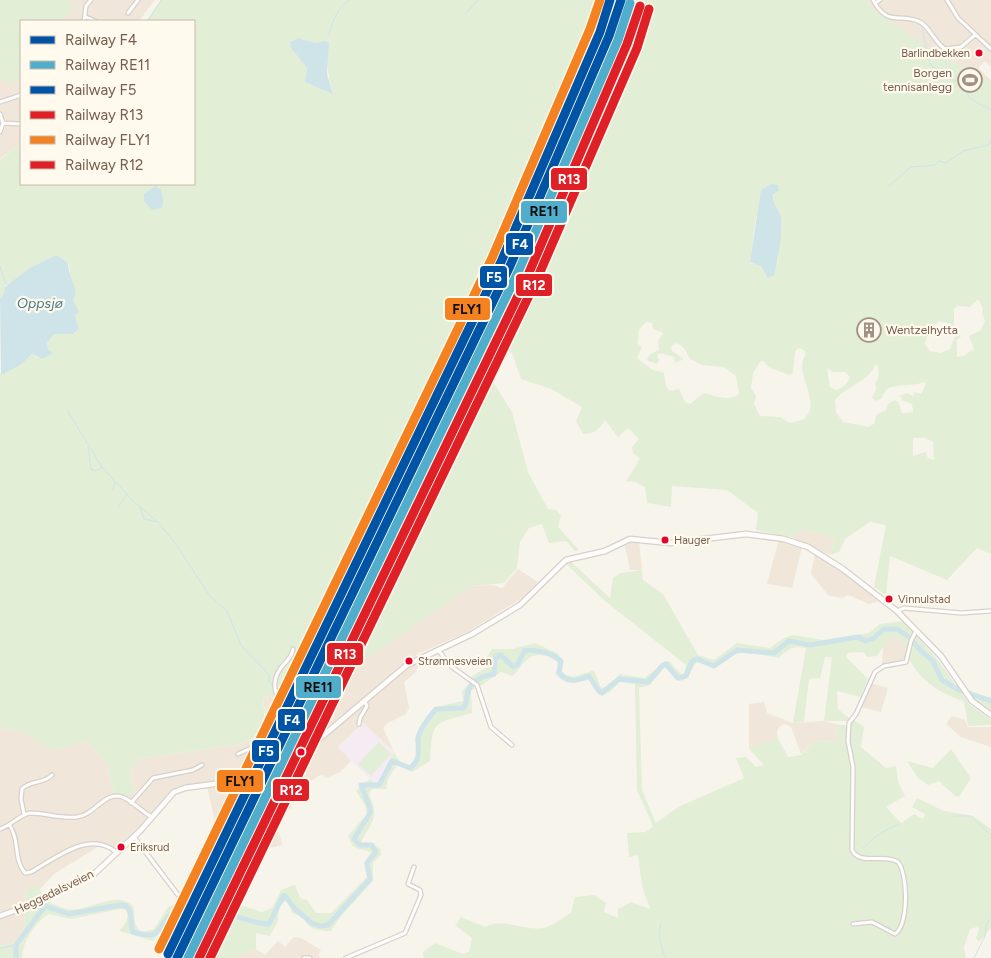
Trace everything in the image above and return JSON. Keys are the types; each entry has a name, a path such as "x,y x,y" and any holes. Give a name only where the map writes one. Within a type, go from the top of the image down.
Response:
{"main road":[{"name":"Heggedalsveien","path":"0,916 33,904 94,874 134,837 169,796 179,789 243,780 270,772 292,762 318,742 363,700 406,665 472,634 520,605 566,560 605,552 623,541 634,539 670,542 746,534 790,540 830,560 897,611 941,656 978,707 991,715"}],"street":[{"path":"85,19 86,6 91,0"},
{"path":"128,13 138,0"},
{"path":"874,1 880,0"},
{"path":"947,0 958,18 991,49"},
{"path":"874,1 885,14 893,18 918,21 945,49 956,49 975,35"},
{"path":"0,102 20,95"},
{"path":"0,114 3,123 0,132"},
{"path":"3,123 20,124"},
{"path":"897,611 904,608 961,614 991,611"},
{"path":"853,924 872,922 895,934 900,931 904,915 904,876 901,864 889,857 861,858 856,856 852,850 853,767 848,733 849,723 856,714 872,676 884,666 906,662 916,631"},
{"path":"230,809 226,815 227,821 237,827 250,829 269,826 257,787 268,778 286,737 292,732 294,723 282,707 275,684 277,674 292,655 293,649"},
{"path":"438,650 452,667 474,682 480,692 491,727 512,745"},
{"path":"359,724 360,718 367,706 363,700"},
{"path":"238,754 280,736 286,737"},
{"path":"130,802 153,778 193,770 202,765"},
{"path":"24,814 20,799 22,789 28,784 47,780 52,775"},
{"path":"0,829 10,826 24,814 34,813 78,817 90,813 110,797 122,797 152,817"},
{"path":"10,826 16,834 18,860 25,873 31,872 84,843 109,847 117,853"},
{"path":"134,837 202,926 214,958"},
{"path":"346,958 404,933 421,895 420,890 408,884 414,866"},
{"path":"304,958 310,958"}],"shaded area":[{"path":"69,0 155,0 140,20 62,20 74,8"},
{"path":"869,0 991,0 991,67 985,61 978,68 991,80 991,83 947,59 872,9"},
{"path":"0,76 6,82 20,80 20,147 17,146 0,159"},
{"path":"804,530 835,538 830,555 791,537"},
{"path":"779,539 802,547 792,588 767,584"},
{"path":"639,540 642,570 630,570 624,542"},
{"path":"815,553 883,600 869,604 848,595 842,598 829,596 811,574"},
{"path":"518,569 538,582 522,598 469,631 416,655 416,662 419,665 415,673 404,682 409,708 406,714 388,723 383,728 394,752 363,723 338,747 351,761 340,772 326,778 322,774 288,795 292,808 273,818 283,845 223,859 207,785 174,792 152,817 132,834 134,837 117,853 101,845 54,874 40,889 26,887 24,929 16,942 0,946 0,728 21,731 52,750 87,742 106,761 114,794 135,794 131,771 138,759 240,744 267,732 263,698 291,688 298,706 472,586 493,585 502,588"},
{"path":"898,637 906,643 908,655 906,661 882,664 883,647 889,638"},
{"path":"871,683 888,688 881,712 860,707"},
{"path":"764,702 767,713 793,723 824,721 837,724 836,741 814,742 801,754 791,727 785,724 780,726 777,731 778,738 749,749 749,704"},
{"path":"952,716 965,720 968,727 991,727 991,747 961,737 946,724"},
{"path":"363,723 394,753 387,765 382,783 377,785 338,748"},
{"path":"294,937 301,938 321,950 318,955 321,958 235,958 256,949 265,955 278,941 285,947"}],"green space":[{"path":"0,0 69,0 74,8 62,20 20,20 20,80 6,83 0,76"},
{"path":"161,0 869,0 872,9 947,59 991,83 991,554 977,548 947,580 890,556 886,595 874,587 886,525 870,522 845,539 839,552 830,555 835,538 804,530 791,537 756,530 758,513 727,490 672,486 671,507 647,503 645,487 635,482 626,481 640,459 633,453 632,447 639,439 628,428 618,437 605,420 596,430 583,434 576,421 582,407 551,389 521,379 512,353 493,348 485,369 512,412 528,472 548,509 556,510 561,516 558,527 579,550 575,551 566,541 549,543 542,524 529,528 520,542 517,568 504,583 472,586 298,706 291,688 263,698 266,732 240,744 138,759 131,771 135,794 114,794 106,761 87,742 52,750 21,731 0,728 0,374 22,364 32,354 38,358 53,353 48,349 47,343 54,334 73,334 79,329 75,315 79,312 73,300 69,265 56,255 31,268 10,285 5,285 4,293 0,298 0,160 17,146 20,147 20,185 195,185 195,20 147,20","holes":["300,38 315,43 325,41 333,93 305,82 307,68","778,185 774,199 774,205 782,223 782,232 778,240 778,263 761,266 750,262 756,218","978,299 983,308 982,313 985,321 981,330 969,336 974,349 963,356 957,357 957,340 961,337 956,333 950,349 941,353 930,351 925,344 929,330 939,321 947,323 951,329 954,328 954,309 958,306 970,307","646,322 652,323 653,329 663,333 658,341 659,350 649,355 647,360 657,364 659,360 657,355 660,353 674,357 675,363 684,359 672,351 671,346 676,343 684,348 690,359 702,365 724,367 736,376 739,394 727,398 704,393 690,404 685,402 679,389 670,391 666,386 664,373 651,369 637,358 642,347 638,344 639,330","798,348 804,350 806,354 802,367 809,395 810,410 805,419 790,423 780,417 760,416 754,404 756,396 751,388 753,373 760,362 764,361 768,367 789,375 793,373 795,352","875,365 877,365 879,372 875,383 876,389 872,398 876,401 882,398 884,392 888,389 924,382 926,384 921,394 915,392 913,396 907,393 897,397 902,397 901,400 912,404 913,412 902,413 898,402 894,400 888,404 886,410 876,415 875,423 869,427 843,422 836,412 835,400 845,391 863,380","827,368 833,372 845,372 850,377 840,388 836,390 830,387","913,438 925,438 933,442 934,460 928,458 925,452 913,456"]},
{"path":"569,560 610,598 613,578 620,573 642,570 643,580 663,594 698,655 714,660 737,643 770,648 784,638 793,635 823,640 869,633 880,624 903,621 938,660 970,705 991,720 991,725 968,726 964,701 947,695 926,681 915,668 898,637 889,638 877,656 867,657 864,652 848,653 846,657 868,679 860,697 837,691 838,709 850,719 848,721 824,721 832,657 825,657 820,678 809,679 804,722 793,723 806,648 791,648 779,658 745,652 735,654 713,668 697,662 688,677 683,680 678,681 666,668 663,669 650,685 639,688 642,790 656,823 678,807 744,778 736,758 746,757 756,767 764,765 749,749 778,738 788,757 801,755 814,742 836,741 837,725 850,725 854,720 864,727 861,747 886,768 896,766 898,782 905,796 886,807 901,823 914,814 923,819 925,814 912,807 917,798 944,811 973,816 991,829 991,928 979,942 976,938 979,929 977,927 970,929 964,947 966,958 424,958 423,952 435,943 463,954 469,952 472,938 455,925 461,917 485,927 499,923 528,928 543,928 571,913 575,897 594,895 606,903 604,912 618,918 618,909 631,902 650,909 642,886 638,855 629,857 627,833 646,832 653,826 637,790 635,684 620,682 609,693 599,695 589,680 574,683 562,680 555,673 559,665 557,662 549,657 540,655 528,659 512,676 501,672 480,686 469,678 487,667 487,657 492,649 513,649 535,643 557,653 564,661 561,671 568,676 577,676 594,670 601,688 607,687 620,674 645,678 665,661 670,662 681,674 684,673 686,665 605,601 565,563"},
{"path":"472,681 478,686 471,691 472,713 449,719 437,726 432,738 430,761 412,772 397,765 388,779 386,789 372,789 369,794 374,814 361,842 381,849 381,855 373,863 373,881 341,916 331,931 318,930 308,925 303,917 292,913 287,900 279,907 278,921 270,936 256,933 256,949 235,958 167,958 169,950 190,947 204,954 212,953 207,938 192,940 187,928 175,918 171,919 153,941 119,931 127,919 126,910 121,909 71,919 49,914 39,922 27,939 22,958 0,958 0,946 16,942 24,929 26,887 37,887 46,900 68,909 84,908 110,901 126,901 133,906 137,927 142,932 154,929 168,907 172,905 187,908 211,896 262,912 272,908 281,890 295,885 300,898 307,900 316,913 331,913 367,877 364,863 371,852 353,847 348,836 367,814 365,805 356,791 370,779 377,785 383,783 387,765 394,752 400,762 411,766 419,754 415,738 429,716 437,708 463,701 462,691"},
{"path":"964,688 988,698 991,696 991,711 975,702"},
{"path":"379,742 391,754 371,776 358,764"},
{"path":"951,749 971,778 959,797 955,796 939,781 928,785 918,778 907,761 933,768"}],"water":[{"path":"299,38 315,43 325,41 329,43 327,74 333,94 305,82 307,68 291,48 290,42"},
{"path":"771,184 778,185 779,190 773,195 773,199 781,216 782,228 774,275 768,278 761,266 750,262 761,190"},
{"path":"155,186 161,189 163,201 162,208 152,210 144,201 144,194"},
{"name":"Oppsjø","path":"56,255 68,263 75,289 73,300 79,312 75,315 79,329 73,334 54,334 47,343 48,349 53,353 42,359 32,354 22,364 1,375 0,298 4,293 5,287 30,268"}],"waterway":[{"path":"149,20 161,0"},
{"path":"329,35 339,10 350,0"},
{"path":"467,12 478,0"},
{"name":"Barlindbekken","path":"922,30 930,63 932,67 940,69"},
{"name":"Barlindbekken","path":"941,71 944,78 965,85 970,98 991,110"},
{"path":"889,186 911,167 935,165 939,161 946,163 963,151 988,145 991,140"},
{"path":"0,266 6,285"},
{"path":"67,410 102,467 133,501 158,522 175,543 209,595 227,611 241,645 269,675 269,681 274,688"},
{"path":"88,447 91,469 96,471 102,467"},
{"path":"112,490 115,483"},
{"path":"118,507 127,494"},
{"path":"140,507 144,519 157,522"},
{"path":"16,958 16,945 45,906 69,914 120,905 126,906 131,914 133,932 150,935 155,934 166,918 172,913 194,926 205,924 207,919 224,915 269,924 283,896 285,896 295,909 312,923 320,926 328,925 370,879 367,863 376,852 372,845 360,845 354,839 370,813 370,808 361,785 379,785 392,761 410,768 414,765 417,759 420,732 436,709 463,708 466,704 470,687 476,680 494,674 495,659 501,655 513,667 517,665 525,650 549,654 561,661 559,672 562,676 569,680 589,676 602,693 619,679 648,682 666,664 678,678 686,676 692,661 697,659 714,666 737,650 774,653 789,641 810,645 858,637 865,641 874,638 884,629 897,629 909,637 933,661 942,680 959,690 991,701"},
{"path":"495,662 493,656 497,653 501,655"},
{"path":"953,816 971,816 991,835"},
{"path":"863,848 879,834 899,824"},
{"path":"974,958 985,936 986,926 991,916"},
{"path":"661,923 660,940 666,958"},
{"path":"0,948 16,945"}],"rail line":[{"name":"FLY1","path":"159,949 492,258 590,29 600,0"},
{"name":"F5","path":"168,954 501,262 600,32 610,0"},
{"name":"F4","path":"177,958 510,266 609,36 621,0"},
{"name":"RE11","path":"188,958 519,270 618,40 630,3"},
{"name":"R13","path":"199,958 528,275 627,44 640,6"},
{"name":"R12","path":"210,958 537,279 637,48 649,9"}],"place":[{"name":"Barlindbekken","path":"979,53"},
{"name":"Borgen tennisanlegg","path":"970,80"},
{"name":"Wentzelhytta","path":"869,330"},
{"name":"Hauger","path":"665,540"},
{"name":"Vinnulstad","path":"889,599"},
{"name":"Strømnesveien","path":"409,661"},
{"name":"Eriksrud","path":"121,847"}]}
